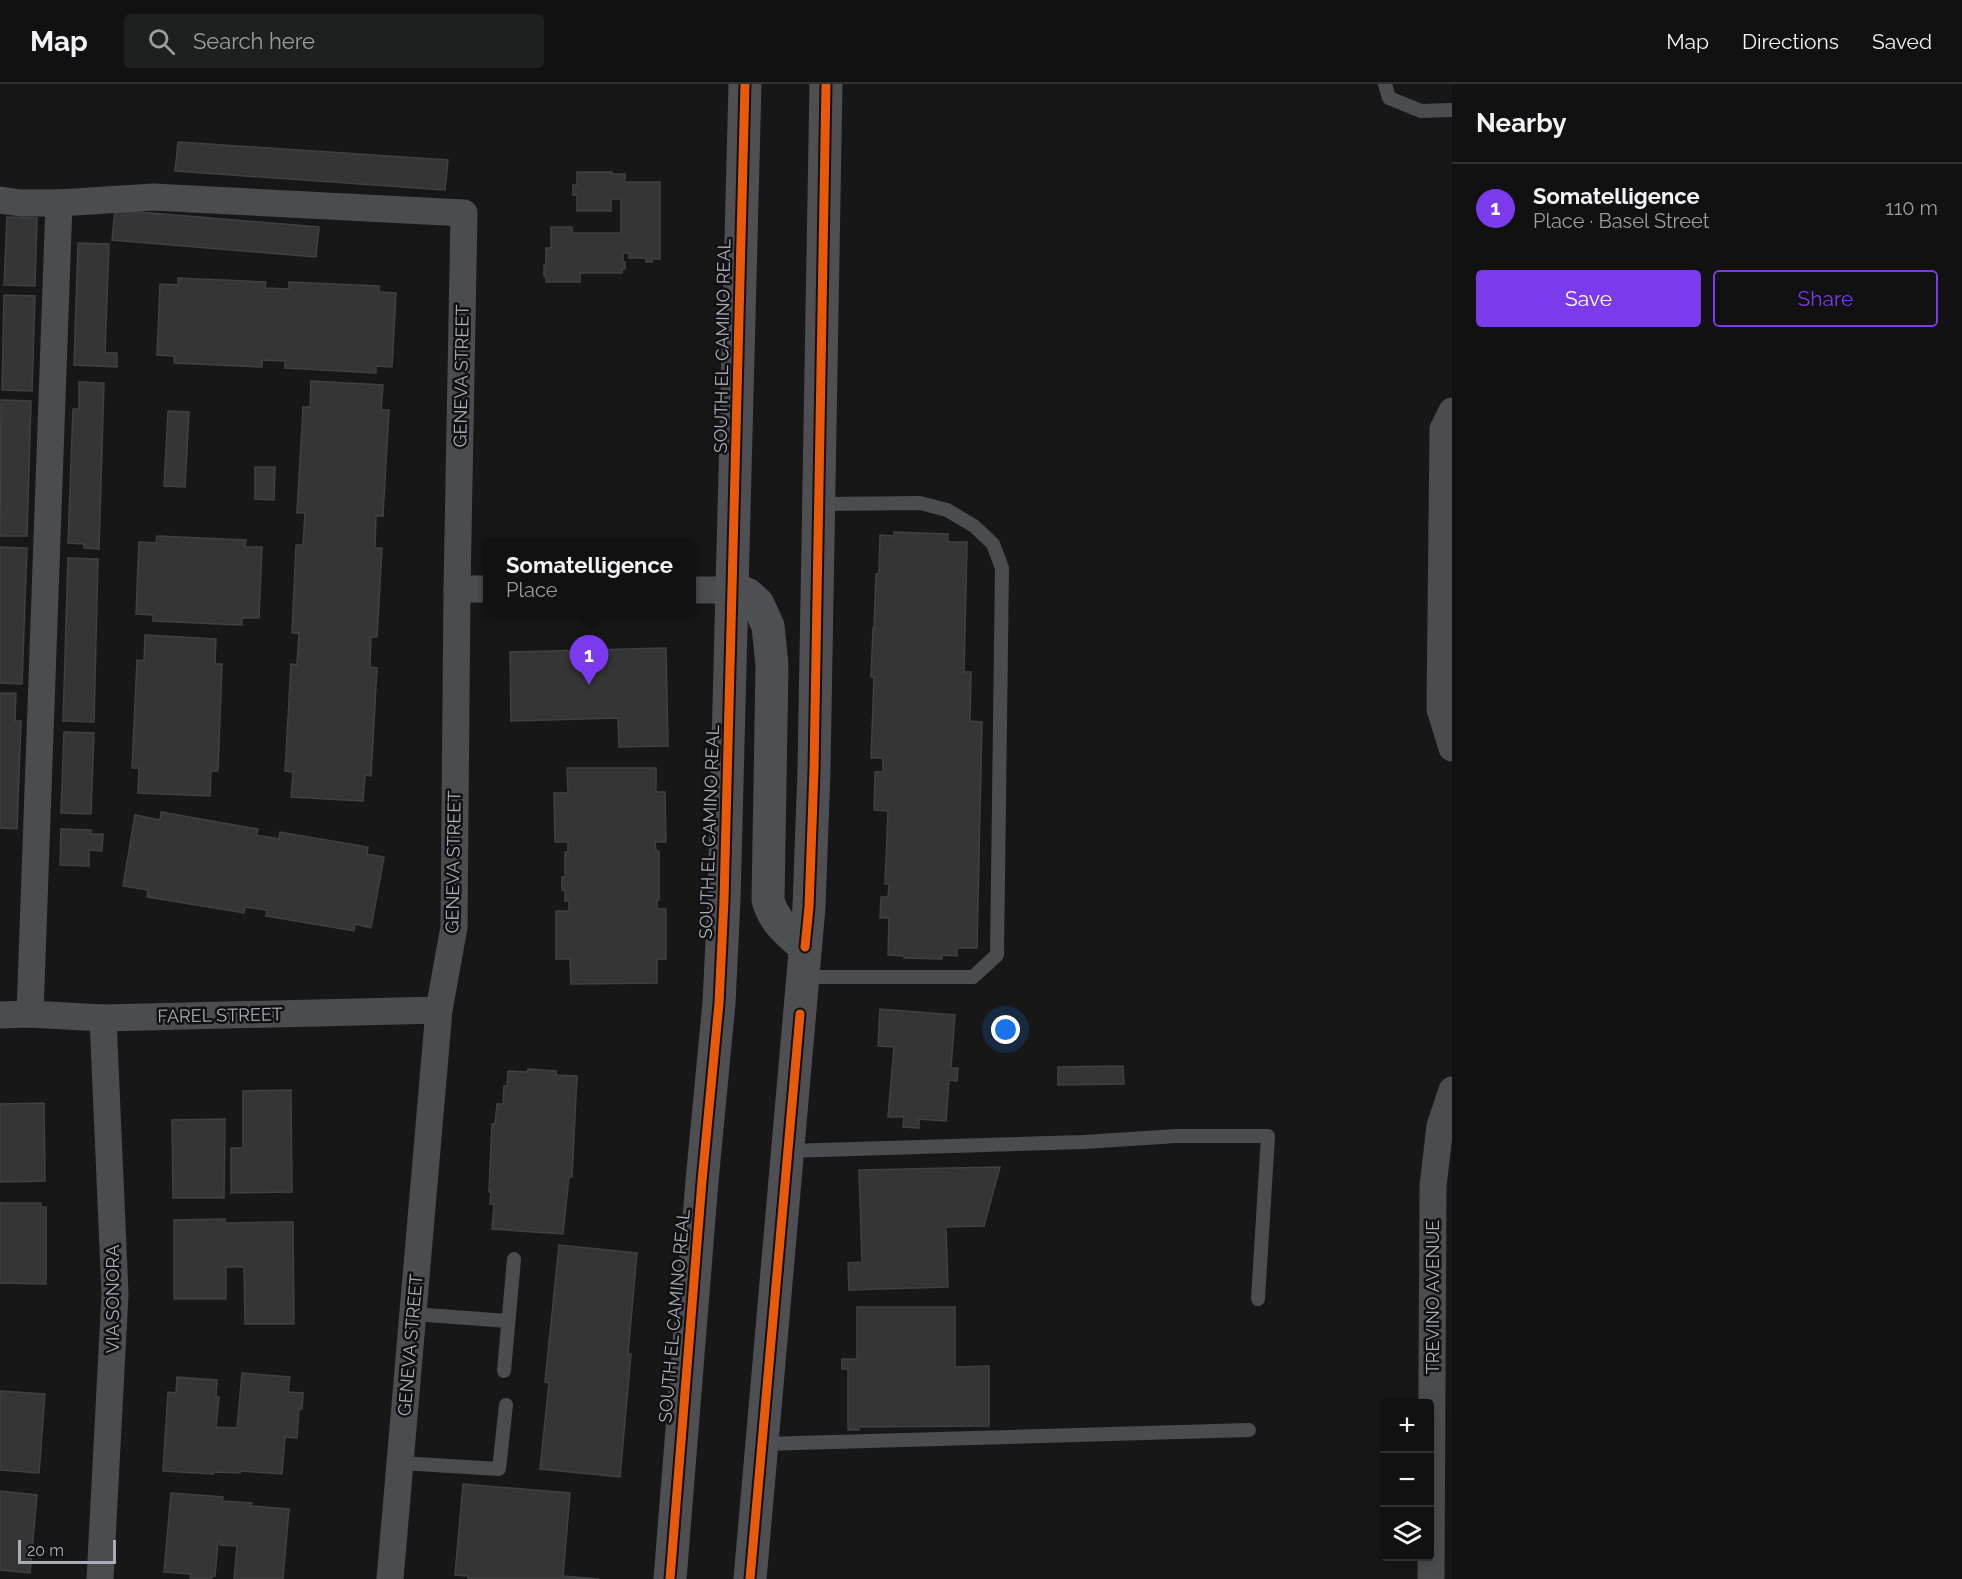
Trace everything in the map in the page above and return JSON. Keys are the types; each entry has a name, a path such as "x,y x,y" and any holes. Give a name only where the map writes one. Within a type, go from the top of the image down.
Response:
{"main road":[{"name":"SOUTH EL CAMINO REAL","path":"670,1579 702,1181 719,1003 724,900 745,84"},
{"path":"750,1579 809,906 814,770 826,84"},
{"path":"732,590 747,594 758,604 768,626 772,665 768,900 771,912 804,962"}],"street":[{"name":"GENEVA STREET","path":"59,203 153,197 464,213 454,927 440,1010 390,1579"},
{"path":"0,200 21,203 59,203 30,1014"},
{"path":"1452,411 1443,429 1440,709 1452,748"},
{"path":"457,589 483,589"},
{"path":"696,590 732,590"},
{"name":"FAREL STREET","path":"0,1014 103,1018 440,1010"},
{"name":"VIA SONORA","path":"100,1579 116,1294 103,1018"},
{"name":"TREVINO AVENUE","path":"1431,1579 1433,1186 1440,1126 1452,1090"}],"lane":[{"path":"1385,84 1389,98 1422,111 1452,110"},
{"path":"804,962 973,977 997,956 1002,568 993,544 974,526 947,510 920,503 819,504"},
{"path":"788,1150 1072,1142 1176,1136 1268,1136 1258,1299"},
{"path":"504,1371 513,1259"},
{"path":"413,1314 508,1321"},
{"path":"400,1463 499,1469 506,1405"},
{"path":"763,1444 1249,1430"}],"building":[{"path":"178,142 448,160 445,190 175,171"},
{"path":"577,172 625,174 625,182 660,182 660,259 646,262 646,258 629,258 629,253 623,253 625,269 622,269 622,273 580,273 580,282 546,282 544,265 546,265 546,248 551,248 551,227 572,227 572,233 621,233 621,199 611,199 611,211 577,211 577,195 573,195 573,185 577,185"},
{"path":"115,210 319,227 316,257 112,240"},
{"path":"7,217 37,218 35,286 4,285"},
{"path":"78,243 109,244 105,353 117,353 117,367 74,365"},
{"path":"178,278 266,282 265,288 289,289 289,282 379,286 379,292 396,293 392,367 376,366 376,373 285,368 285,361 262,360 262,367 174,363 174,356 157,355 160,284 178,285"},
{"path":"4,295 35,296 32,391 2,390"},
{"path":"311,381 383,385 381,410 389,410 383,516 376,516 375,548 382,548 377,637 371,637 370,667 377,668 371,776 365,775 363,801 291,797 293,772 285,771 291,664 297,665 299,633 292,633 296,545 303,545 305,513 297,513 303,407 310,407"},
{"path":"79,382 104,383 99,549 84,548 84,544 68,543 73,409 79,409"},
{"path":"1,400 31,401 27,536 0,536"},
{"path":"168,411 189,412 185,487 164,486"},
{"path":"255,467 275,467 274,500 255,499"},
{"path":"894,532 948,534 948,542 967,542 964,672 971,672 970,721 982,722 977,948 957,948 957,956 942,955 942,959 904,958 904,956 888,955 889,918 880,918 881,897 888,897 889,884 885,884 888,811 874,810 875,772 883,772 883,758 871,758 874,677 871,677 880,535 894,536"},
{"path":"157,536 246,540 245,547 262,547 259,618 242,618 242,625 153,621 153,615 136,614 139,542 156,543"},
{"path":"0,547 27,548 22,684 0,683"},
{"path":"68,558 98,559 94,722 63,721"},
{"path":"145,635 216,639 215,664 222,664 218,771 211,771 210,796 138,793 139,768 132,768 137,660 144,661"},
{"path":"666,648 668,746 619,747 618,718 511,721 510,652"},
{"path":"0,693 16,693 15,721 21,721 17,829 0,828"},
{"path":"64,732 94,733 91,814 61,813"},
{"path":"567,768 656,768 656,792 665,792 666,842 655,842 656,851 659,851 657,909 666,909 666,959 657,959 657,983 571,984 570,959 556,959 556,911 569,911 569,901 565,901 565,890 562,890 568,842 555,842 554,793 568,793"},
{"path":"161,812 258,829 256,835 279,839 280,832 368,847 367,854 384,857 371,928 355,924 354,931 266,916 267,910 245,907 244,913 147,897 148,890 123,886 135,815 160,820"},
{"path":"61,829 91,830 91,834 103,834 102,851 89,850 89,866 60,865"},
{"path":"880,1009 955,1015 951,1068 958,1068 957,1081 949,1080 946,1121 919,1119 919,1128 903,1127 904,1117 888,1117 894,1047 878,1046"},
{"path":"1123,1066 1124,1084 1058,1085 1058,1067"},
{"path":"528,1069 556,1071 556,1075 577,1076 572,1177 569,1177 563,1234 492,1229 494,1204 490,1204 491,1192 489,1192 492,1124 495,1124 497,1104 503,1104 508,1071 527,1072"},
{"path":"291,1090 292,1192 231,1193 231,1148 243,1148 243,1091"},
{"path":"44,1103 45,1181 0,1182 0,1104"},
{"path":"225,1119 224,1198 173,1198 172,1120"},
{"path":"1000,1167 984,1226 946,1227 948,1287 849,1290 848,1263 862,1262 859,1170"},
{"path":"0,1203 41,1203 41,1207 46,1207 46,1284 0,1283"},
{"path":"225,1219 225,1223 293,1222 294,1324 245,1324 244,1267 226,1267 226,1299 174,1299 174,1220"},
{"path":"559,1245 637,1253 620,1477 540,1469 549,1383 545,1382"},
{"path":"857,1307 955,1307 955,1367 989,1366 989,1426 858,1427 859,1430 848,1430 848,1369 842,1369 842,1359 857,1359"},
{"path":"242,1373 290,1377 288,1392 303,1393 302,1409 299,1409 297,1438 285,1437 282,1474 241,1471 240,1473 213,1472 213,1474 163,1471 168,1392 176,1393 177,1377 217,1380 216,1397 219,1397 216,1427 237,1428"},
{"path":"0,1391 45,1394 39,1473 0,1470"},
{"path":"463,1484 570,1493 563,1576 599,1579 468,1579 468,1576 455,1575"},
{"path":"0,1491 37,1495 30,1573 0,1570"},
{"path":"171,1493 223,1497 222,1501 289,1509 283,1579 234,1579 237,1546 220,1545 220,1541 218,1541 215,1576 212,1576 212,1579 190,1579 191,1574 164,1572"}],"cycle path":[{"path":"670,1579 702,1181 719,1003 724,900 745,84"},
{"path":"805,947 809,907 814,770 826,84"},
{"path":"750,1579 800,1014"}],"place":[{"name":"Somatelligence","path":"589,685"}]}
